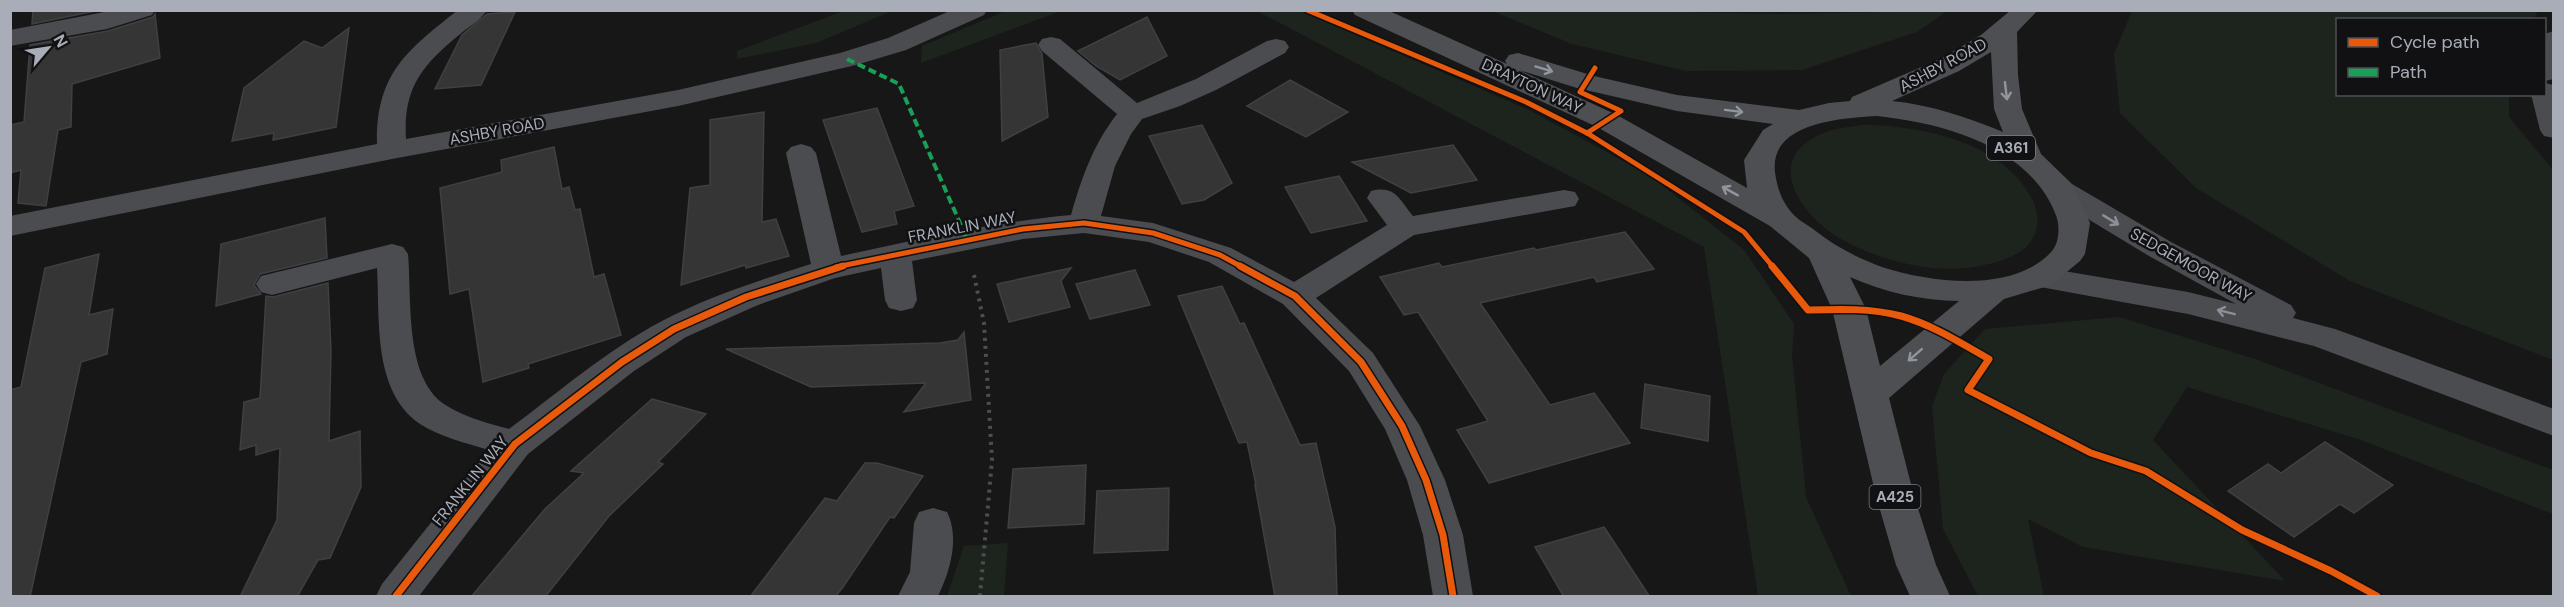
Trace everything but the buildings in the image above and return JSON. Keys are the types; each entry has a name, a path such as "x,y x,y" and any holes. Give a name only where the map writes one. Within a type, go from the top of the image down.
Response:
{"main road":[{"name":"DRAYTON WAY","path":"1364,10 1607,121 1781,220"},
{"name":"ASHBY ROAD","path":"1847,109 1916,82 2004,32 2026,10"},
{"name":"DRAYTON WAY","path":"1407,28 1587,82 1677,103 1800,119"},
{"name":"ASHBY ROAD","path":"2004,32 2004,75 2008,109 2028,158"},
{"name":"A361","path":"1877,108 1909,111 1956,122 2000,141 2028,158 2061,190 2075,223 2069,254 2040,278 1992,291 1935,290 1875,276 1822,252 1781,220 1761,189 1759,160 1773,136 1800,119 1847,109 1877,108"},
{"name":"A425","path":"1822,252 1849,309 1895,496 1916,565 1930,597"},
{"path":"1870,394 1992,291"}],"street":[{"path":"10,38 107,21 143,10"},
{"path":"392,150 392,108 401,83 420,55 475,10"},
{"name":"ASHBY ROAD","path":"10,226 392,150 678,98 848,59 897,44 975,10"},
{"path":"2546,65 2553,39"},
{"path":"1051,45 1122,103 1163,105 1276,47"},
{"path":"2545,96 2553,130"},
{"path":"1084,224 1100,166 1117,133 1122,103"},
{"path":"801,153 828,269"},
{"name":"SEDGEMOOR WAY","path":"2061,190 2160,249 2323,337"},
{"path":"1382,198 1405,227"},
{"path":"1295,296 1405,227 1564,199"},
{"name":"FRANKLIN WAY","path":"396,597 514,444 622,362 674,330 746,297 828,269 1023,229 1084,224 1154,233 1220,255 1295,296 1361,362 1402,426 1426,480 1443,535 1453,597"},
{"path":"272,284 392,254 397,346 405,380 426,409 462,428 514,444"},
{"path":"895,254 901,300"},
{"name":"SEDGEMOOR WAY","path":"2040,278 2188,303 2323,337 2553,423"},
{"path":"918,597 930,572 933,523"}],"path":[{"path":"967,239 984,323 992,460 980,597"}],"shaded area":[{"path":"846,10 892,11 816,43 737,59 737,51"},
{"path":"1008,10 1061,11 921,63 922,46"},
{"path":"1573,10 1779,14 1947,11 1917,32 1802,70 1686,71 1572,44 1492,11"},
{"path":"1257,11 1301,11 1529,110 1649,175 1744,250 1794,324 1792,356 1806,497 1851,596 1758,596 1704,247"},
{"path":"2132,11 2538,11 2534,18 2336,18 2336,96 2509,96 2509,117 2553,170 2553,360 2350,281 2196,188 2120,113 2114,54"},
{"path":"1863,125 1934,133 1958,140 2001,163 2018,178 2035,206 2037,226 2030,242 2015,255 2002,260 1970,268 1950,269 1910,265 1890,260 1836,236 1810,214 1800,201 1793,187 1791,172 1793,159 1802,146 1819,135 1835,129"},
{"path":"2119,317 2255,359 2553,470 2553,514 2358,439 2187,387 2153,440 2285,581 2083,547 2028,519 2044,596 1978,596 1943,529 1932,407 1944,374 1985,329"},
{"path":"1008,543 1004,596 947,596 964,546"}],"marked path":[{"path":"847,59 899,84 967,239"}],"cycle path":[{"path":"1307,10 1526,102 1587,133 1744,232 1808,310 1866,310 1901,316 1935,329 1989,359 1968,390 2091,453 2146,471 2242,530 2331,571 2377,596"},
{"path":"1587,133 1621,111 1580,92 1595,68"},
{"path":"396,596 515,444 622,362 674,329 746,297 828,269 967,239 1023,229 1084,223 1153,233 1220,255 1295,296 1361,362 1402,426 1426,480 1443,535 1453,596"}]}
